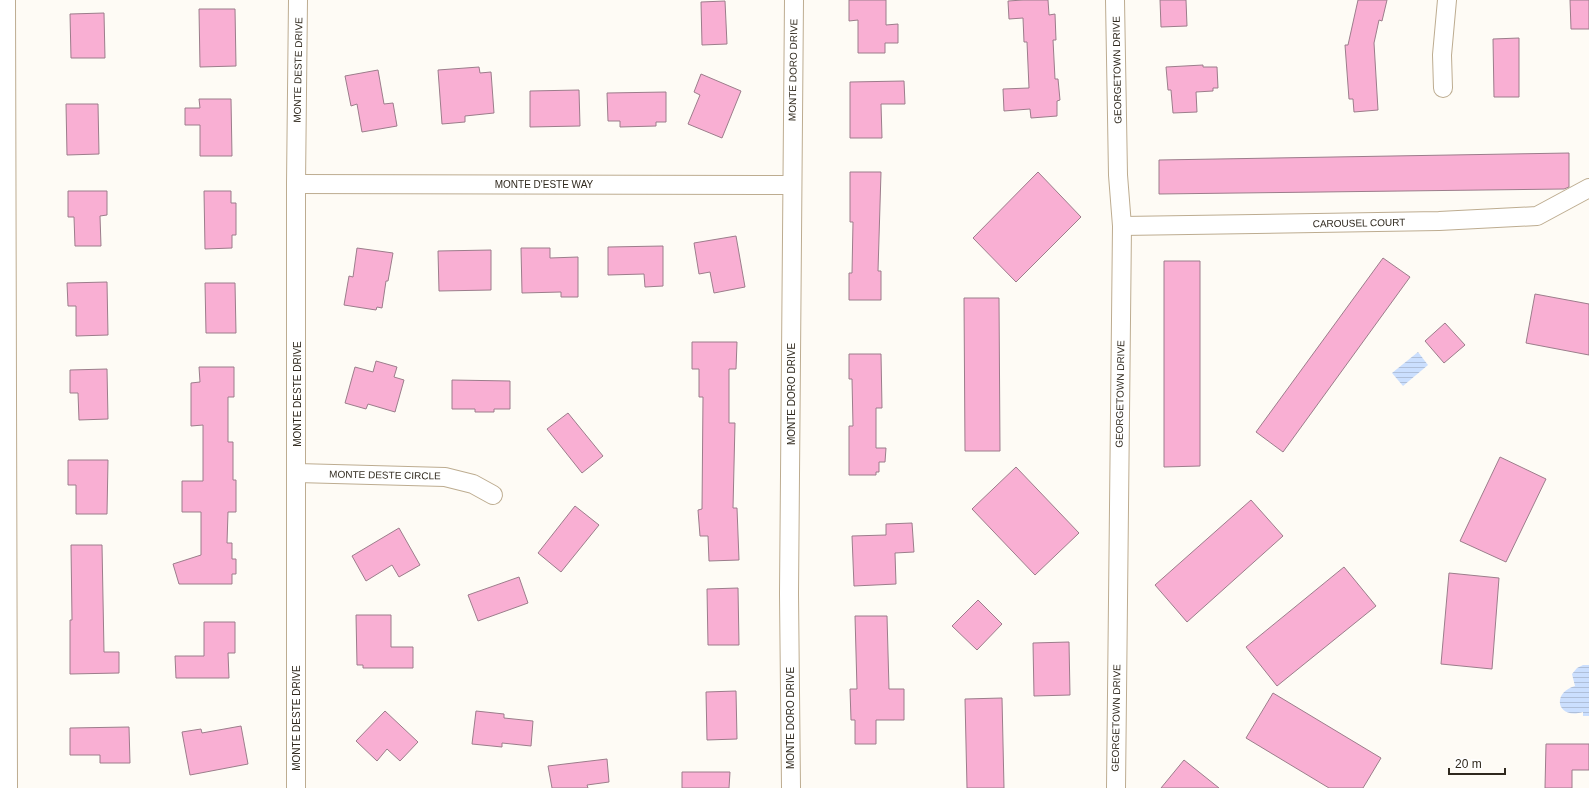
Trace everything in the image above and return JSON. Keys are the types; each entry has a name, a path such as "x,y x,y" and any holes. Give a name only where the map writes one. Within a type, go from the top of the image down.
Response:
{"street":[{"path":"6,0 8,788"},
{"name":"MONTE DESTE DRIVE","path":"296,788 296,184 298,0"},
{"name":"MONTE DORO DRIVE","path":"791,788 789,594 794,0"},
{"name":"GEORGETOWN DRIVE","path":"1115,0 1118,175 1122,226 1116,788"},
{"path":"1443,88 1442,55 1447,0"},
{"name":"MONTE D'ESTE WAY","path":"296,184 792,185"},
{"name":"CAROUSEL COURT","path":"1122,226 1439,221 1537,216 1589,188"},
{"name":"MONTE DESTE CIRCLE","path":"297,473 445,477 473,484 493,494"}],"water":[{"path":"1418,352 1428,365 1403,386 1392,373"},
{"path":"1583,665 1589,665 1589,716 1583,716 1583,712 1567,712 1560,705 1562,694 1567,689 1575,686 1572,674 1577,668"}],"building":[{"path":"849,0 886,0 886,25 898,24 898,43 885,43 885,53 858,53 858,20 849,21"},
{"path":"1048,0 1049,15 1055,14 1056,40 1053,40 1055,79 1058,79 1060,100 1057,101 1057,116 1031,118 1030,109 1004,111 1003,89 1029,88 1027,42 1024,42 1023,18 1009,19 1008,1"},
{"path":"1160,0 1186,0 1187,26 1161,27"},
{"path":"1358,0 1387,0 1382,21 1379,20 1374,43 1378,110 1354,112 1353,99 1349,99 1345,45 1348,45"},
{"path":"1570,0 1589,0 1589,29 1571,29"},
{"path":"725,1 727,44 702,45 701,2"},
{"path":"199,9 235,9 236,66 200,67"},
{"path":"104,13 105,58 71,58 70,14"},
{"path":"1519,38 1519,97 1494,97 1493,39"},
{"path":"1203,65 1203,67 1217,67 1218,88 1213,88 1213,91 1196,92 1197,112 1173,113 1171,90 1168,90 1166,67"},
{"path":"479,67 480,73 491,72 494,113 465,116 465,122 442,124 438,70"},
{"path":"378,70 384,104 393,103 397,126 362,132 357,104 351,106 345,76"},
{"path":"701,74 741,91 722,138 688,124 700,95 694,92"},
{"path":"904,81 905,104 881,104 882,138 850,138 850,82"},
{"path":"579,90 580,126 530,127 530,91"},
{"path":"666,92 666,122 656,122 656,126 620,127 620,121 608,121 607,93"},
{"path":"199,99 231,99 232,156 200,156 200,125 185,125 185,108 200,108"},
{"path":"66,104 98,104 99,154 67,155"},
{"path":"1569,153 1569,187 1564,189 1159,194 1159,160"},
{"path":"850,172 881,172 878,271 881,271 881,300 849,300 849,273 852,273 853,222 850,222"},
{"path":"1038,172 1081,217 1016,282 973,238"},
{"path":"68,191 107,191 107,215 100,216 101,246 75,246 74,217 68,217"},
{"path":"204,191 231,191 231,203 236,203 236,235 232,235 232,248 205,249"},
{"path":"736,236 745,287 714,293 710,272 699,274 694,243"},
{"path":"663,246 663,286 645,287 644,274 608,275 608,247"},
{"path":"357,248 393,253 388,281 386,281 382,308 377,307 376,310 344,305 349,276 353,277"},
{"path":"521,248 550,248 550,258 578,257 578,297 561,297 561,292 522,293"},
{"path":"491,250 491,290 439,291 438,251"},
{"path":"1383,258 1410,277 1283,452 1256,432"},
{"path":"1164,261 1200,261 1200,466 1164,467"},
{"path":"107,282 108,335 76,336 76,306 68,306 67,283"},
{"path":"205,283 235,283 236,333 206,333"},
{"path":"1535,294 1589,304 1589,355 1526,343"},
{"path":"964,298 999,298 1000,451 965,451"},
{"path":"1445,323 1465,345 1444,363 1425,341"},
{"path":"692,342 737,342 736,369 729,369 729,423 735,423 733,508 737,508 739,560 709,561 708,536 700,536 698,510 702,509 703,397 699,397 699,369 692,369"},
{"path":"849,354 881,354 882,408 876,408 876,448 886,448 885,462 879,462 879,472 876,472 876,475 849,475 849,426 853,426 852,379 849,379"},
{"path":"376,361 397,367 394,377 404,380 395,412 368,404 366,409 345,403 355,367 373,372"},
{"path":"199,367 234,367 234,397 228,397 228,442 233,442 233,480 236,480 236,512 228,512 227,543 232,543 232,559 236,559 236,574 232,574 232,584 179,584 173,564 201,555 201,512 182,512 182,481 203,481 203,425 191,426 191,383 200,382"},
{"path":"107,369 108,419 79,420 78,393 70,393 70,370"},
{"path":"452,380 510,381 510,409 494,409 494,412 475,412 475,409 452,409"},
{"path":"568,413 603,456 582,473 547,429"},
{"path":"1500,457 1546,479 1506,562 1460,541"},
{"path":"68,460 108,460 107,514 76,514 76,485 68,485"},
{"path":"1016,467 1079,533 1035,575 972,509"},
{"path":"1251,500 1283,536 1187,622 1155,585"},
{"path":"575,506 599,525 561,572 538,553"},
{"path":"912,523 914,552 895,553 896,584 854,586 852,536 886,535 886,524"},
{"path":"399,528 420,565 399,577 392,565 366,581 352,556"},
{"path":"71,545 102,545 104,652 119,652 119,673 70,674 70,620 72,620"},
{"path":"1344,567 1376,606 1277,686 1246,647"},
{"path":"1449,573 1499,578 1492,669 1441,664"},
{"path":"519,577 528,603 478,621 468,595"},
{"path":"738,588 739,645 708,645 707,589"},
{"path":"978,600 1002,624 977,650 952,626"},
{"path":"356,615 391,615 391,647 413,647 413,668 363,668 363,665 357,665"},
{"path":"855,616 887,616 889,689 904,689 904,720 876,720 876,744 855,744 855,720 851,720 850,689 857,689"},
{"path":"204,622 235,622 235,653 228,653 229,678 176,678 175,656 204,656"},
{"path":"1069,642 1070,695 1034,696 1033,643"},
{"path":"736,691 737,739 707,740 706,692"},
{"path":"1273,693 1381,758 1363,788 1329,788 1246,738"},
{"path":"1002,698 1004,788 967,788 965,699"},
{"path":"385,711 418,742 400,761 387,749 377,761 356,741"},
{"path":"476,711 504,714 504,718 533,721 531,746 502,743 502,747 472,744"},
{"path":"241,726 248,764 190,775 182,732 201,729 202,733"},
{"path":"129,727 130,763 100,763 100,755 70,755 70,728"},
{"path":"1546,744 1589,744 1589,770 1572,770 1572,788 1545,788"},
{"path":"607,759 609,782 587,785 588,788 552,788 548,766"},
{"path":"1184,760 1219,788 1161,788"},
{"path":"682,772 730,772 729,788 682,788"}]}
